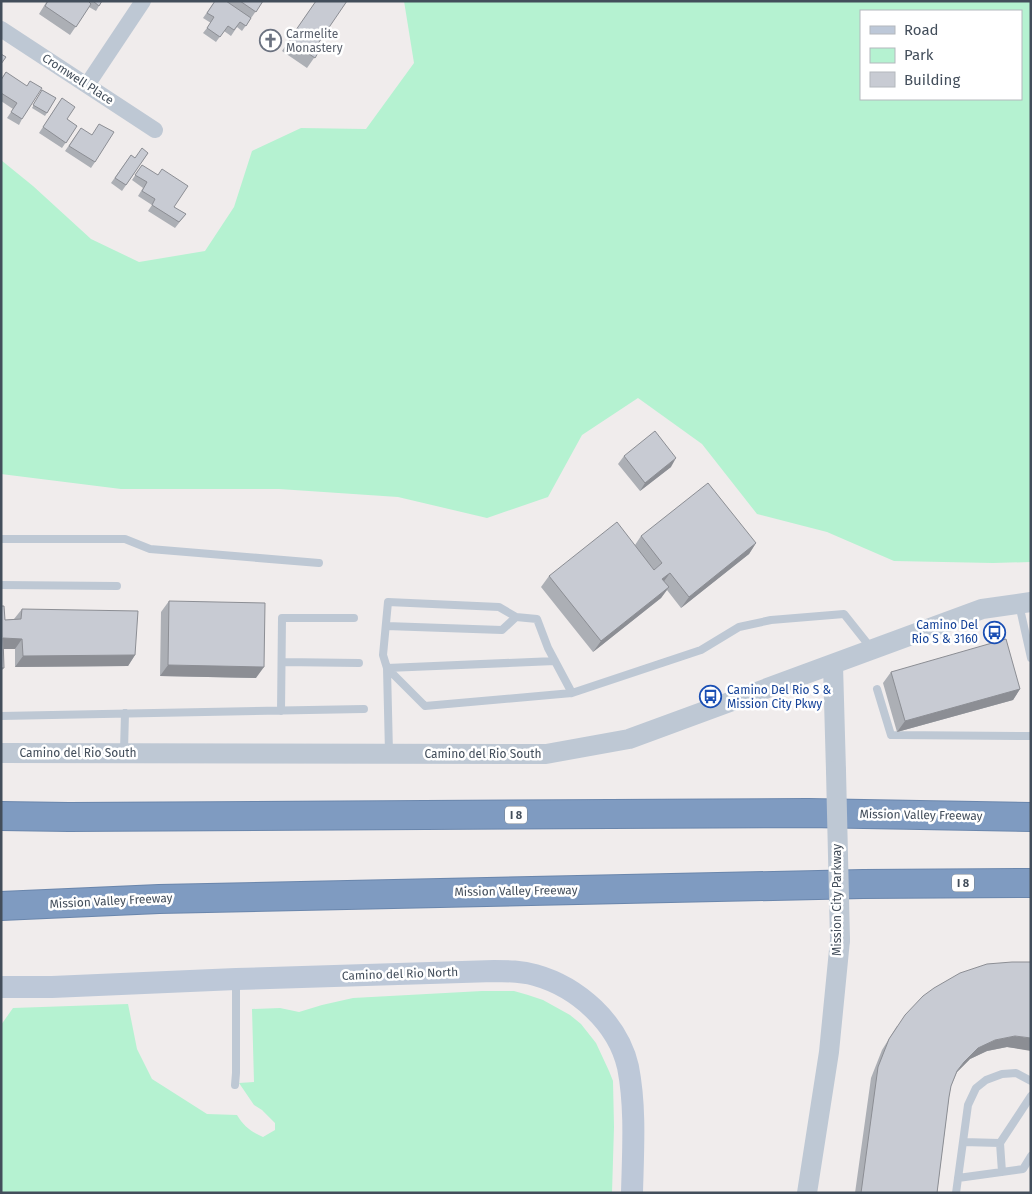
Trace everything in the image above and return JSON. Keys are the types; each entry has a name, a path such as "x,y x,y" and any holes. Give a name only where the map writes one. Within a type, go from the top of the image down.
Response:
{"highway":[{"name":"Mission Valley Freeway","path":"1,816 808,813 1031,817"},
{"name":"Mission Valley Freeway","path":"1,906 159,899 880,884 1031,883"}],"main road":[{"name":"Camino del Rio North","path":"1,987 52,987 494,971 518,972 551,980 582,998 597,1012 608,1024 623,1051 628,1067 632,1100 632,1193"}],"street":[{"path":"87,85 143,1"},
{"name":"Cromwell Place","path":"1,29 155,130"},
{"name":"Camino del Rio South","path":"1,753 546,754 629,738 982,609 1025,603"},
{"name":"Mission City Parkway","path":"807,1193 829,1052 840,940 833,665"}],"lane":[{"path":"1,539 125,540 150,549 320,563"},
{"path":"1,585 117,586"},
{"path":"389,754 386,668 383,655 388,602 499,607 516,617 537,619 554,661 572,693"},
{"path":"1025,603 1031,658"},
{"path":"386,668 425,706 572,693 701,650 739,628 770,620 844,614 872,650"},
{"path":"386,626 502,630 516,617"},
{"path":"282,710 282,618 354,618"},
{"path":"386,668 554,661"},
{"path":"282,662 359,664"},
{"path":"877,689 891,735 1031,736"},
{"path":"1,716 364,709"},
{"path":"124,753 125,713"},
{"path":"235,1085 236,979"},
{"path":"956,1193 968,1105 976,1088 986,1080 1002,1074 1016,1073 1031,1081"},
{"path":"1002,1172 1000,1143 1031,1096"},
{"path":"963,1142 1000,1143"},
{"path":"958,1178 1023,1169 1030,1161"}],"green space":[{"path":"404,1 1031,1 1031,562 894,561 827,532 757,514 702,444 638,398 582,435 548,497 487,518 398,497 279,489 121,489 1,474 1,160 33,186 91,239 139,262 205,251 234,207 252,151 301,128 366,129 414,63"},
{"path":"514,991 543,1000 570,1015 581,1024 596,1043 613,1081 612,1193 1,1193 1,1025 13,1008 128,1004 137,1049 152,1079 207,1114 237,1115 248,1129 263,1137 275,1130 275,1123 254,1105 239,1083 254,1082 252,1009 280,1008 299,1012 353,998"}],"building":[{"path":"48,1 88,1 91,4 76,27 45,6"},
{"path":"93,1 102,1 99,6"},
{"path":"215,1 226,1 251,18 246,26 240,22 234,30 228,26 220,37 207,28 214,17 207,13"},
{"path":"240,1 263,1 256,12"},
{"path":"316,1 347,1 317,45 321,48 315,58 289,40"},
{"path":"1,54 6,57 1,64"},
{"path":"6,72 27,86 30,81 42,88 22,119 11,112 17,103 1,93 1,80"},
{"path":"42,90 56,98 47,113 33,105"},
{"path":"62,98 75,107 67,119 77,126 66,143 43,127"},
{"path":"99,124 114,132 95,162 69,146 81,128 92,135"},
{"path":"142,148 148,153 126,185 115,178 131,155 135,158"},
{"path":"142,165 158,175 162,169 188,186 174,207 186,214 179,222 152,205 155,199 142,191 147,182 135,175"},
{"path":"655,431 676,458 645,483 624,456"},
{"path":"708,483 756,543 689,597 670,573 662,579 669,587 601,641 549,576 617,522 654,570 662,563 641,536"},
{"path":"169,601 265,603 264,667 168,665"},
{"path":"1,606 4,606 5,620 21,619 22,609 138,611 135,655 23,656 22,639 3,638 4,668 1,668"},
{"path":"1006,639 1020,689 905,721 891,672"},
{"path":"1031,962 1031,1038 1015,1036 995,1040 978,1048 957,1071 949,1097 937,1193 861,1193 878,1067 889,1039 905,1015 923,996 934,988 960,973 987,964"}],"place":[{"name":"Carmelite Monastery","path":"270,41"},
{"name":"Camino Del Rio S & 3160","path":"994,632"},
{"name":"Camino Del Rio S & Mission City Pkwy","path":"711,697"}]}
